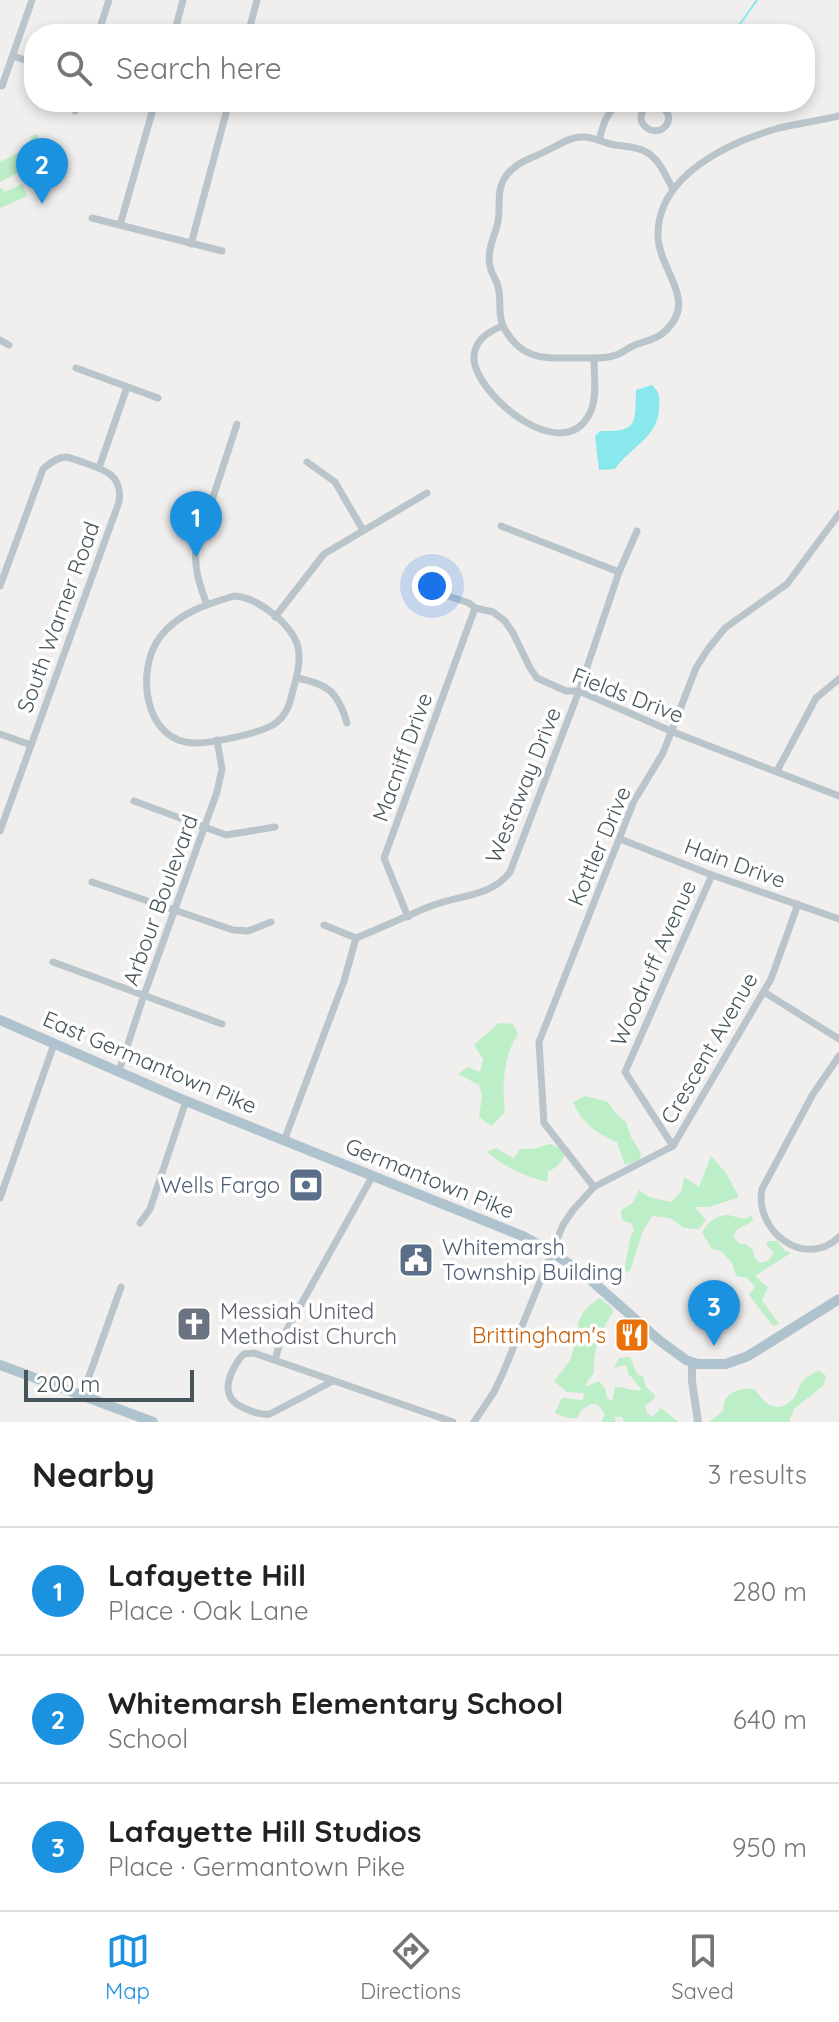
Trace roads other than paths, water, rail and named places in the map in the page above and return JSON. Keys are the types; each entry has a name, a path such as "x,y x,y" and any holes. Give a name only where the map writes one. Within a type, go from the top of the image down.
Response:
{"main road":[{"name":"East Germantown Pike","path":"0,1020 284,1141"},
{"name":"Germantown Pike","path":"284,1141 525,1237 585,1275 660,1341 692,1363"},
{"path":"692,1363 717,1365 748,1356 839,1299"},
{"path":"0,1365 153,1422"}],"street":[{"path":"2,86 32,0"},
{"path":"101,24 109,0"},
{"path":"177,24 183,0"},
{"path":"251,24 257,0"},
{"path":"13,56 24,60"},
{"path":"120,225 152,112"},
{"path":"191,244 226,112"},
{"path":"599,140 610,112"},
{"path":"673,189 656,159 647,152 585,137 565,140 515,165 504,178 498,195 497,228 489,251 490,268 499,288 503,326 520,348 539,358 594,359 616,355 662,334 676,315 679,300 658,240 660,220 673,189 700,165 750,138 780,128 839,116"},
{"path":"92,218 222,251"},
{"path":"503,326 482,337 477,346 474,356 479,376 509,410 544,432 563,433 577,428 586,419 595,394 594,359"},
{"path":"0,340 9,345"},
{"path":"76,368 158,398"},
{"path":"0,586 43,469 66,457 99,468 127,387"},
{"path":"207,605 198,577 196,549 237,424"},
{"path":"307,462 335,482 363,530"},
{"name":"South Warner Road","path":"0,831 119,502 117,481 99,468"},
{"path":"275,617 324,554 427,493"},
{"name":"Kottler Drive","path":"594,1187 544,1123 539,1042 634,801 673,732 696,668 725,628 787,584 839,514"},
{"path":"501,526 619,572"},
{"name":"Westaway Drive","path":"356,938 433,905 484,892 505,879 510,872 579,691 619,572 637,531"},
{"name":"Fields Drive","path":"436,592 493,612 505,621 537,678 566,691 579,691 673,732 839,796"},
{"path":"234,596 258,603 275,617 295,640 299,664 289,707 276,724 262,730 197,743 182,742 170,736 151,708 146,686 148,664 159,637 181,617 234,596"},
{"name":"Macniff Drive","path":"408,917 384,858 475,608"},
{"path":"297,678 328,688 341,704 347,723"},
{"path":"777,771 816,698 839,679"},
{"path":"0,734 31,745"},
{"name":"Arbour Boulevard","path":"119,1071 221,779 222,762 217,740"},
{"path":"134,801 217,833 231,835 275,827"},
{"name":"Hain Drive","path":"620,839 839,919"},
{"name":"Woodruff Avenue","path":"673,1146 625,1072 712,875"},
{"path":"92,882 227,929 254,930 271,922"},
{"name":"Crescent Avenue","path":"474,1422 494,1392 563,1225 594,1187 673,1146 771,979 798,904"},
{"path":"284,1141 344,981 356,938 324,925"},
{"path":"53,962 222,1024"},
{"path":"764,992 839,1039"},
{"path":"0,1198 54,1044"},
{"path":"839,1056 799,1119 762,1189 760,1202 770,1228 791,1245 816,1250 839,1237"},
{"path":"140,1223 150,1209 186,1101"},
{"path":"275,1360 280,1342 372,1177"},
{"path":"82,1396 121,1287"},
{"path":"333,1381 270,1414 257,1413 235,1404 227,1388 240,1358 244,1354 254,1353 453,1422"},
{"path":"692,1363 698,1422"}],"water":[{"path":"652,385 659,399 654,427 615,469 599,470 595,436 600,431 622,430 632,424 636,390"}],"waterway":[{"path":"740,24 757,0"}],"place":[{"name":"Whitemarsh Elementary School","path":"42,204"},
{"name":"Lafayette Hill","path":"196,557"},
{"name":"Wells Fargo","path":"306,1185"},
{"name":"Whitemarsh Township Building","path":"416,1260"},
{"name":"Messiah United Methodist Church","path":"194,1324"},
{"name":"Brittingham's","path":"632,1335"},
{"name":"Lafayette Hill Studios","path":"714,1346"}]}
